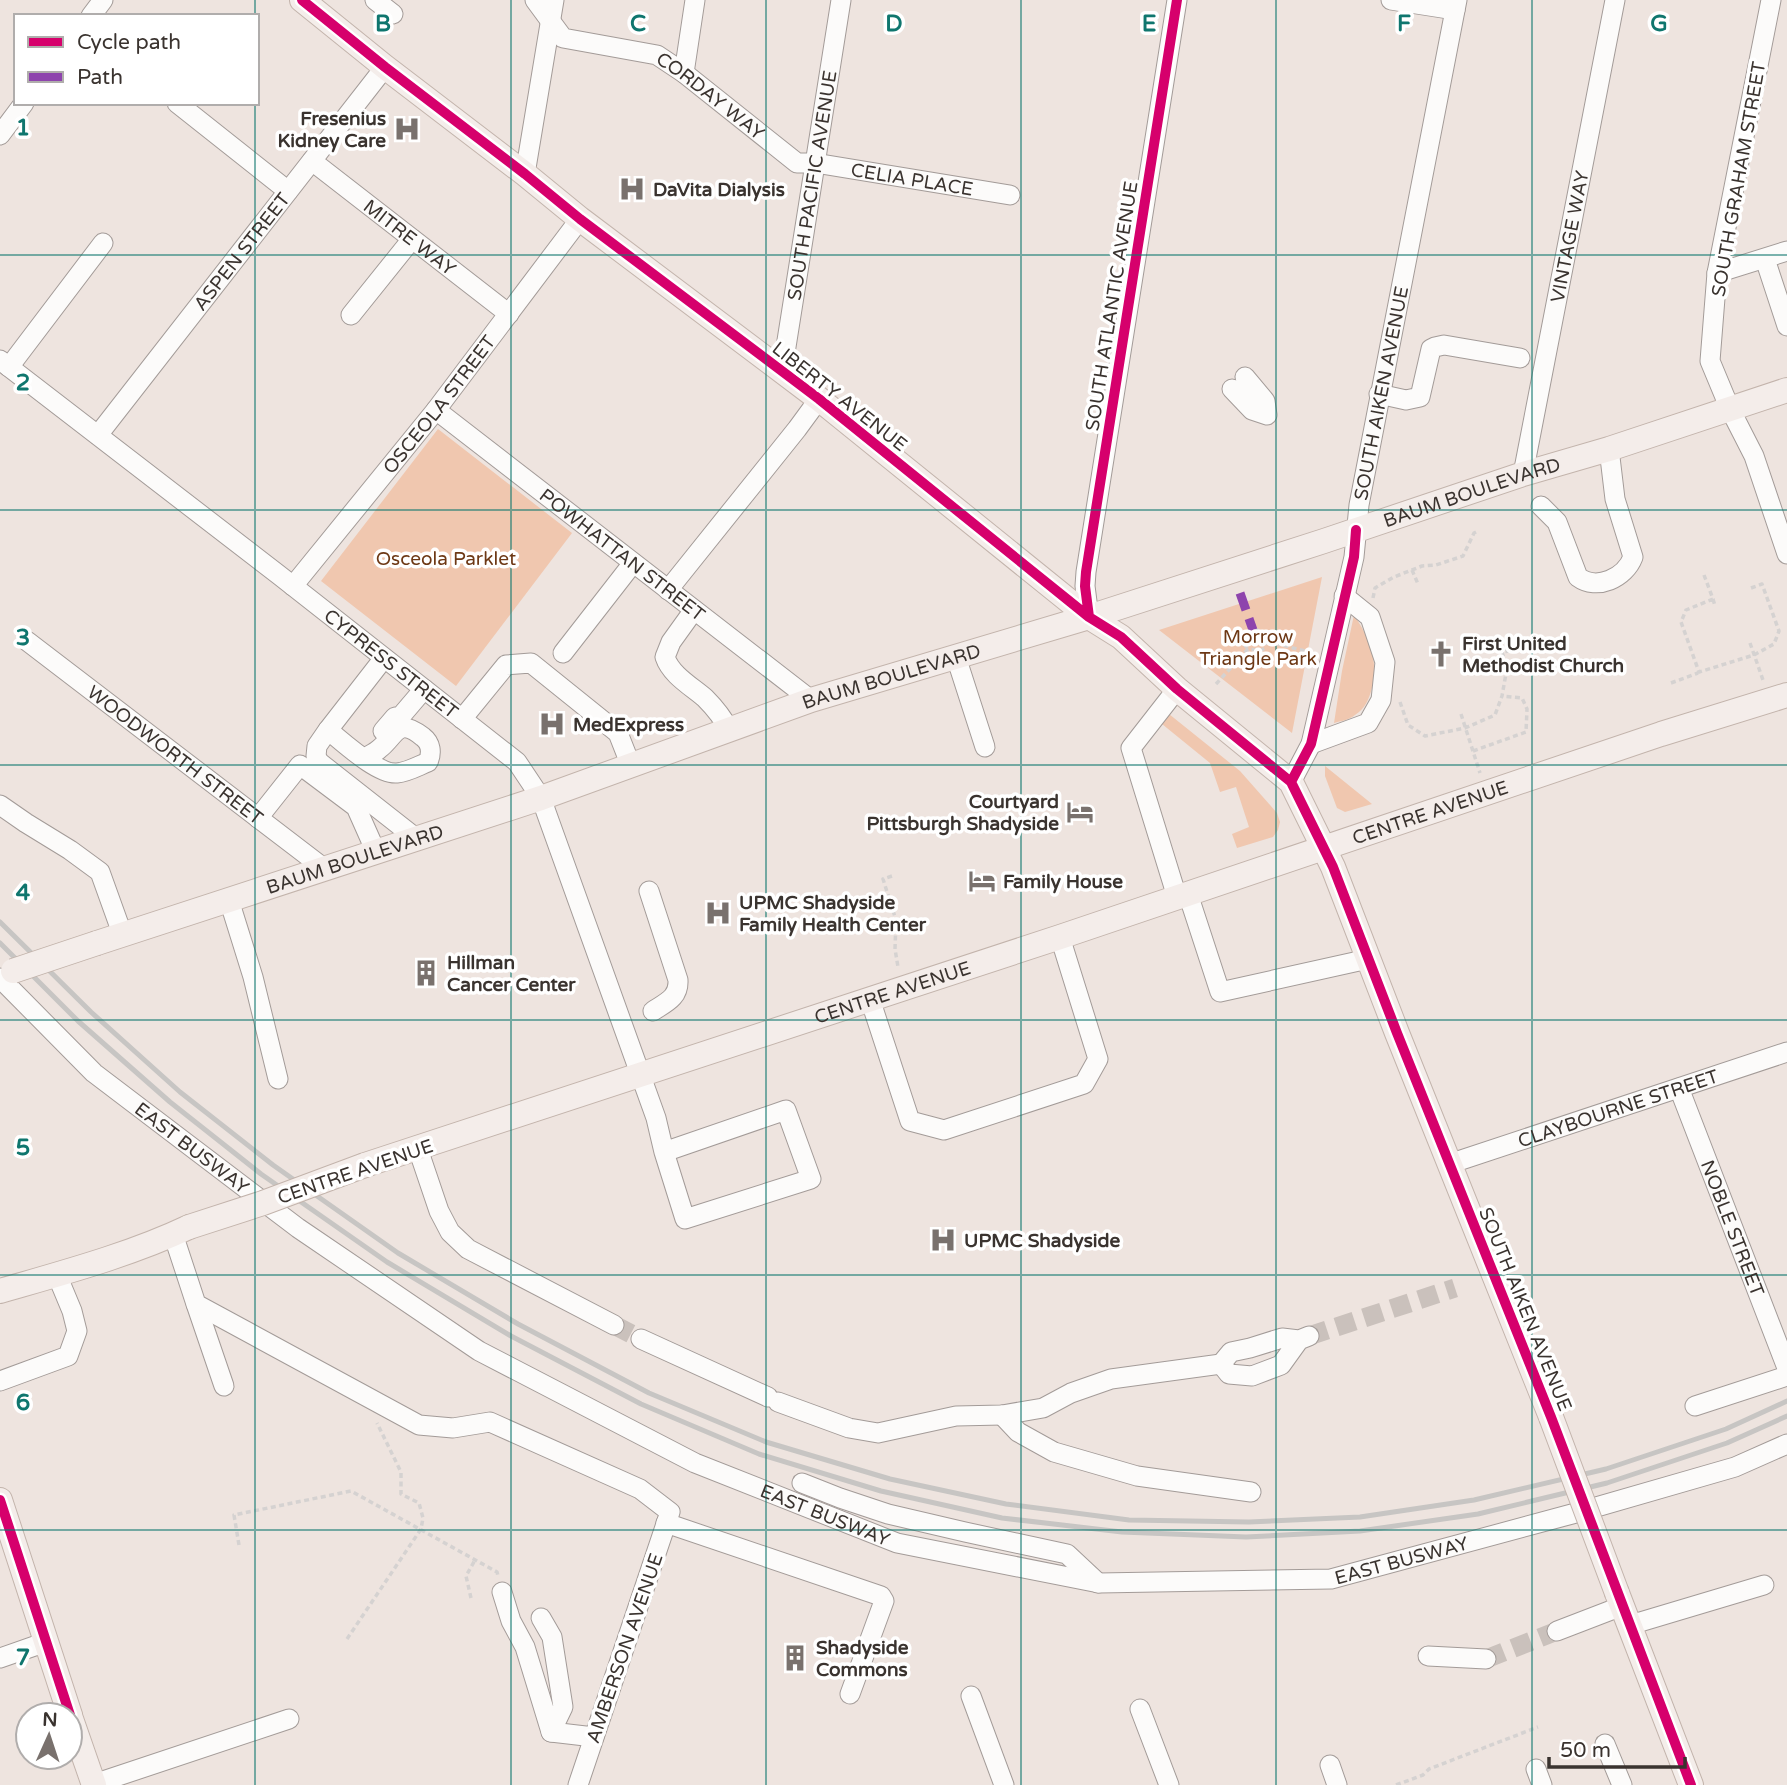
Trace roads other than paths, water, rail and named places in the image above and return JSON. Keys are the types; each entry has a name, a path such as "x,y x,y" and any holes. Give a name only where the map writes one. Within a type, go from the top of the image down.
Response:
{"main road":[{"name":"LIBERTY AVENUE","path":"313,4 385,67 818,399 1089,617 1121,637 1177,689 1291,782 1324,848"},
{"name":"BAUM BOULEVARD","path":"0,977 541,798 811,700 1089,617 1787,390"},
{"name":"CENTRE AVENUE","path":"0,1291 57,1275 365,1166 640,1074 1060,937 1661,734 1787,695"},
{"name":"SOUTH AIKEN AVENUE","path":"1324,848 1551,1417 1691,1785"},
{"path":"1,1508 65,1701"},
{"path":"84,1755 94,1784"}],"street":[{"path":"375,0 393,14"},
{"name":"CORDAY WAY","path":"535,0 563,38 657,55 797,163 815,163"},
{"path":"525,174 554,0"},
{"path":"684,74 695,0"},
{"name":"SOUTH PACIFIC AVENUE","path":"782,372 841,0"},
{"name":"SOUTH ATLANTIC AVENUE","path":"1089,617 1086,572 1177,0"},
{"path":"1391,0 1456,5"},
{"name":"VINTAGE WAY","path":"1523,474 1615,0"},
{"name":"SOUTH GRAHAM STREET","path":"1771,0 1717,274 1710,361 1754,456 1783,529 1787,554"},
{"name":"SOUTH AIKEN AVENUE","path":"1291,782 1311,744 1354,557 1359,505 1456,5"},
{"name":"ASPEN STREET","path":"98,435 385,67"},
{"path":"0,135 22,105"},
{"path":"180,105 288,191"},
{"name":"MITRE WAY","path":"312,161 509,314"},
{"name":"CELIA PLACE","path":"815,163 1010,195"},
{"name":"OSCEOLA STREET","path":"293,586 436,410 580,219"},
{"path":"351,315 412,239"},
{"path":"4,363 103,243"},
{"path":"1717,274 1787,251"},
{"path":"1765,259 1787,326"},
{"path":"1380,394 1406,400 1420,397 1430,349 1439,345 1520,358"},
{"name":"CYPRESS STREET","path":"4,363 517,762 541,798 656,1118 664,1152 685,1219 811,1179 786,1110 664,1152"},
{"path":"668,590 818,399"},
{"name":"POWHATTAN STREET","path":"436,410 811,700"},
{"path":"1541,506 1557,522 1578,577 1586,583 1595,583 1609,581 1621,573 1630,565 1633,557 1615,499 1608,449"},
{"path":"563,653 633,563"},
{"path":"1311,744 1368,723 1381,700 1385,662 1370,617 1345,596"},
{"path":"694,610 671,642 665,657 668,666 705,699 723,718 729,730"},
{"name":"WOODWORTH STREET","path":"27,641 324,869"},
{"path":"956,657 985,747"},
{"path":"384,658 328,730 317,746 316,756 319,762 417,839"},
{"path":"462,719 506,665 531,663 618,733 631,766"},
{"path":"328,730 365,758 374,741 395,717 401,716 424,689"},
{"path":"1177,689 1131,748 1182,895 1220,992 1368,959"},
{"path":"258,818 300,765 356,807 376,852"},
{"path":"0,805 100,872 123,936"},
{"path":"649,891 678,980 678,989 673,998 653,1011"},
{"path":"229,900 253,977 278,1079"},
{"path":"870,999 910,1121 944,1130 1084,1084 1098,1059 1060,937"},
{"name":"EAST BUSWAY","path":"0,977 94,1073 298,1228 479,1351 695,1462 897,1543 1099,1583 1331,1579 1735,1467 1787,1444"},
{"name":"CLAYBOURNE STREET","path":"1449,1164 1787,1052"},
{"name":"NOBLE STREET","path":"1679,1088 1787,1368"},
{"path":"418,1149 439,1211 450,1232 468,1249 614,1325"},
{"path":"181,1231 199,1311 224,1386"},
{"path":"0,1381 68,1356 77,1331 57,1275"},
{"path":"199,1311 419,1425 453,1427 490,1422 640,1489 668,1517 881,1596 884,1601 850,1694"},
{"path":"641,1339 773,1399 849,1428 878,1433 956,1416 1002,1415 1043,1408 1071,1393 1111,1379 1220,1364 1231,1352 1282,1338 1304,1338 1281,1365 1252,1376 1229,1374 1220,1364"},
{"path":"1695,1406 1787,1376"},
{"path":"1002,1415 1018,1432 1054,1452 1138,1476 1251,1492"},
{"path":"802,1483 840,1499 888,1514 1068,1554 1099,1583"},
{"name":"AMBERSON AVENUE","path":"578,1785 668,1517"},
{"path":"1557,1631 1623,1608 1764,1585"},
{"path":"502,1591 511,1621 525,1647 551,1732"},
{"path":"541,1618 552,1637 563,1707 551,1732"},
{"path":"0,1658 46,1642"},
{"path":"1428,1656 1486,1659"},
{"path":"971,1696 1004,1785"},
{"path":"1140,1709 1169,1785"},
{"path":"94,1784 289,1719"},
{"path":"551,1732 594,1737"},
{"path":"1605,1744 1622,1785"},
{"path":"1329,1765 1337,1785"}],"tunnel":[{"path":"1309,1336 1455,1288"},
{"path":"614,1325 641,1339"},
{"path":"1486,1659 1557,1631"}],"railway":[{"path":"0,922 91,1012 180,1092 273,1165 398,1253 518,1324 649,1393 766,1442 890,1479 1006,1504 1129,1520 1249,1522 1360,1517 1474,1500 1606,1469 1726,1429 1787,1401"},
{"path":"0,943 78,1021 170,1102 261,1174 387,1262 511,1336 641,1404 759,1454 881,1491 1002,1518 1122,1532 1246,1537 1360,1531 1478,1514 1607,1483 1727,1443 1787,1416"}],"place":[{"name":"Fresenius Kidney Care","path":"407,129"},
{"name":"DaVita Dialysis","path":"632,189"},
{"name":"First United Methodist Church","path":"1441,654"},
{"name":"MedExpress","path":"552,724"},
{"name":"Courtyard Pittsburgh Shadyside","path":"1080,812"},
{"name":"Family House","path":"982,881"},
{"name":"UPMC Shadyside Family Health Center","path":"718,913"},
{"name":"Hillman Cancer Center","path":"426,973"},
{"name":"UPMC Shadyside","path":"943,1240"},
{"name":"Shadyside Commons","path":"795,1658"}],"park label":[{"name":"Osceola Parklet","path":"446,558"},
{"name":"Morrow Triangle Park","path":"1258,647"}]}
